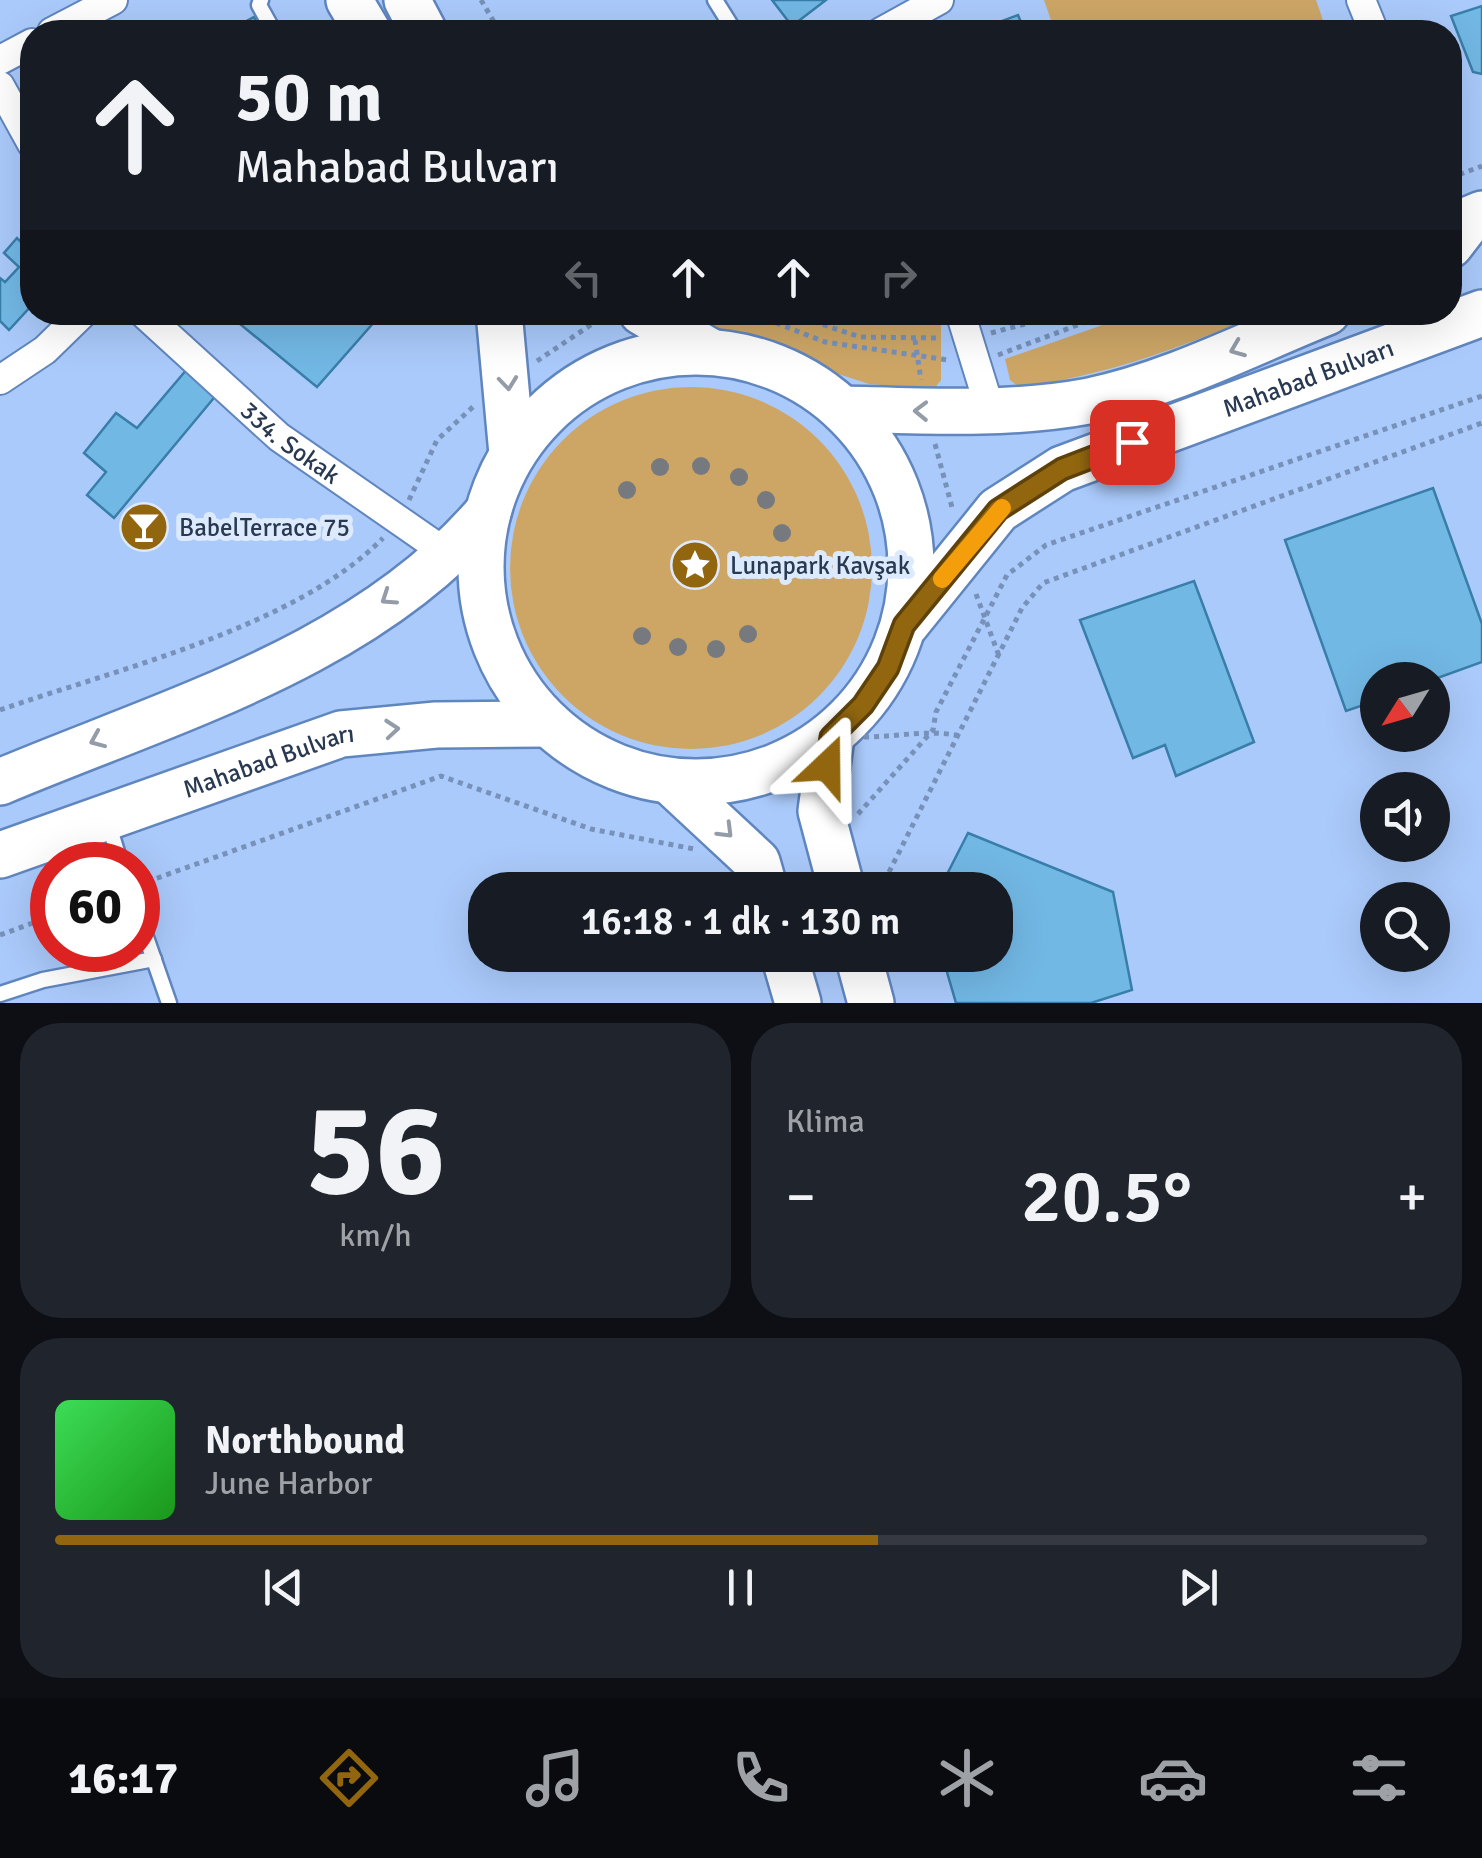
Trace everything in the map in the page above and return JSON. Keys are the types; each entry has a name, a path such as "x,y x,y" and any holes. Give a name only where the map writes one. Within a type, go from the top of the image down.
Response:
{"main road":[{"path":"1462,229 1470,219 1482,214"},
{"path":"501,325 512,454"},
{"path":"664,325 710,352"},
{"name":"Mahabad Bulvarı","path":"842,409 927,412 1089,400 1157,380 1294,325"},
{"name":"Mahabad Bulvarı","path":"904,625 998,510 1062,469 1448,325"},
{"path":"1425,333 1482,346"},
{"path":"710,352 773,367 803,380 842,409 880,454 904,508 912,567 904,625 888,668 872,693 831,737 782,766 728,781 671,782 606,763 549,724 512,680 489,626 481,570 488,512 512,454 541,417 577,387 618,366 664,354 710,352"},
{"path":"0,782 291,662 449,556 488,512"},
{"name":"Mahabad Bulvarı","path":"0,855 341,734 436,726 549,724"},
{"path":"831,737 821,810 837,872"},
{"path":"671,782 757,862 760,872"},
{"path":"789,972 798,1003"},
{"path":"862,972 870,1003"}],"street":[{"path":"75,20 113,0"},
{"path":"903,20 939,0"},
{"path":"0,86 20,122"},
{"path":"0,380 45,350 71,325"},
{"name":"334. Sokak","path":"156,325 279,437 449,556"},
{"path":"963,325 990,409"}],"lane":[{"path":"106,817 114,842"},
{"path":"0,994 85,972"},
{"path":"158,972 169,1003"}],"path":[{"path":"0,710 232,629 332,581 400,520 449,425 591,325"},
{"path":"781,325 825,342 976,363 1077,325"},
{"path":"822,325 860,338 915,340 960,325"},
{"path":"972,325 1015,330 1030,325"},
{"path":"915,340 927,412 963,553 999,656"},
{"path":"830,846 933,730 936,712 1007,574 1046,545 1482,396"},
{"path":"889,872 1022,608 1043,582 1482,423"},
{"path":"831,737 910,738 933,730 960,736"},
{"path":"160,878 441,776 592,829 701,851"},
{"path":"0,936 30,924"}],"shaded area":[{"path":"1044,0 1316,0 1323,20 1051,20"},
{"path":"708,325 941,325 941,380 934,389 869,384 783,356"},
{"path":"1103,325 1232,325 1112,368 1019,387 1010,380 1005,359"},
{"path":"691,387 726,390 760,401 792,417 819,440 842,467 858,499 869,533 869,603 858,637 842,669 819,696 792,719 760,735 726,746 691,749 656,746 622,735 590,719 563,696 540,669 524,637 513,603 510,568 513,533 524,499 540,467 563,440 590,417 622,401 656,390"}],"building":[{"path":"772,0 826,0 800,20 787,20"},
{"path":"1482,6 1482,74 1473,72 1462,44 1462,20 1453,20 1451,16"},
{"path":"17,238 20,241 20,318 9,330 0,321 0,278 5,282 19,267 4,253"},
{"path":"241,325 372,325 317,387"},
{"path":"188,368 218,393 114,518 87,495 106,472 84,453 116,413 137,428"},
{"path":"1433,488 1482,624 1482,662 1450,674 1450,662 1360,662 1360,706 1346,711 1285,540"},
{"path":"1194,581 1254,742 1176,776 1165,745 1133,758 1080,620"},
{"path":"968,833 1113,892 1132,990 1091,1003 956,1003 947,972 1013,972 1013,872 948,872"}],"slow traffic":[{"path":"942,579 1002,508"}],"place":[{"name":"BabelTerrace 75","path":"144,527"},
{"name":"Lunapark Kavşak","path":"695,565"}],"route":[{"path":"827,766 831,737 863,705 888,668 904,625 998,510 1062,469 1132,442"}]}
